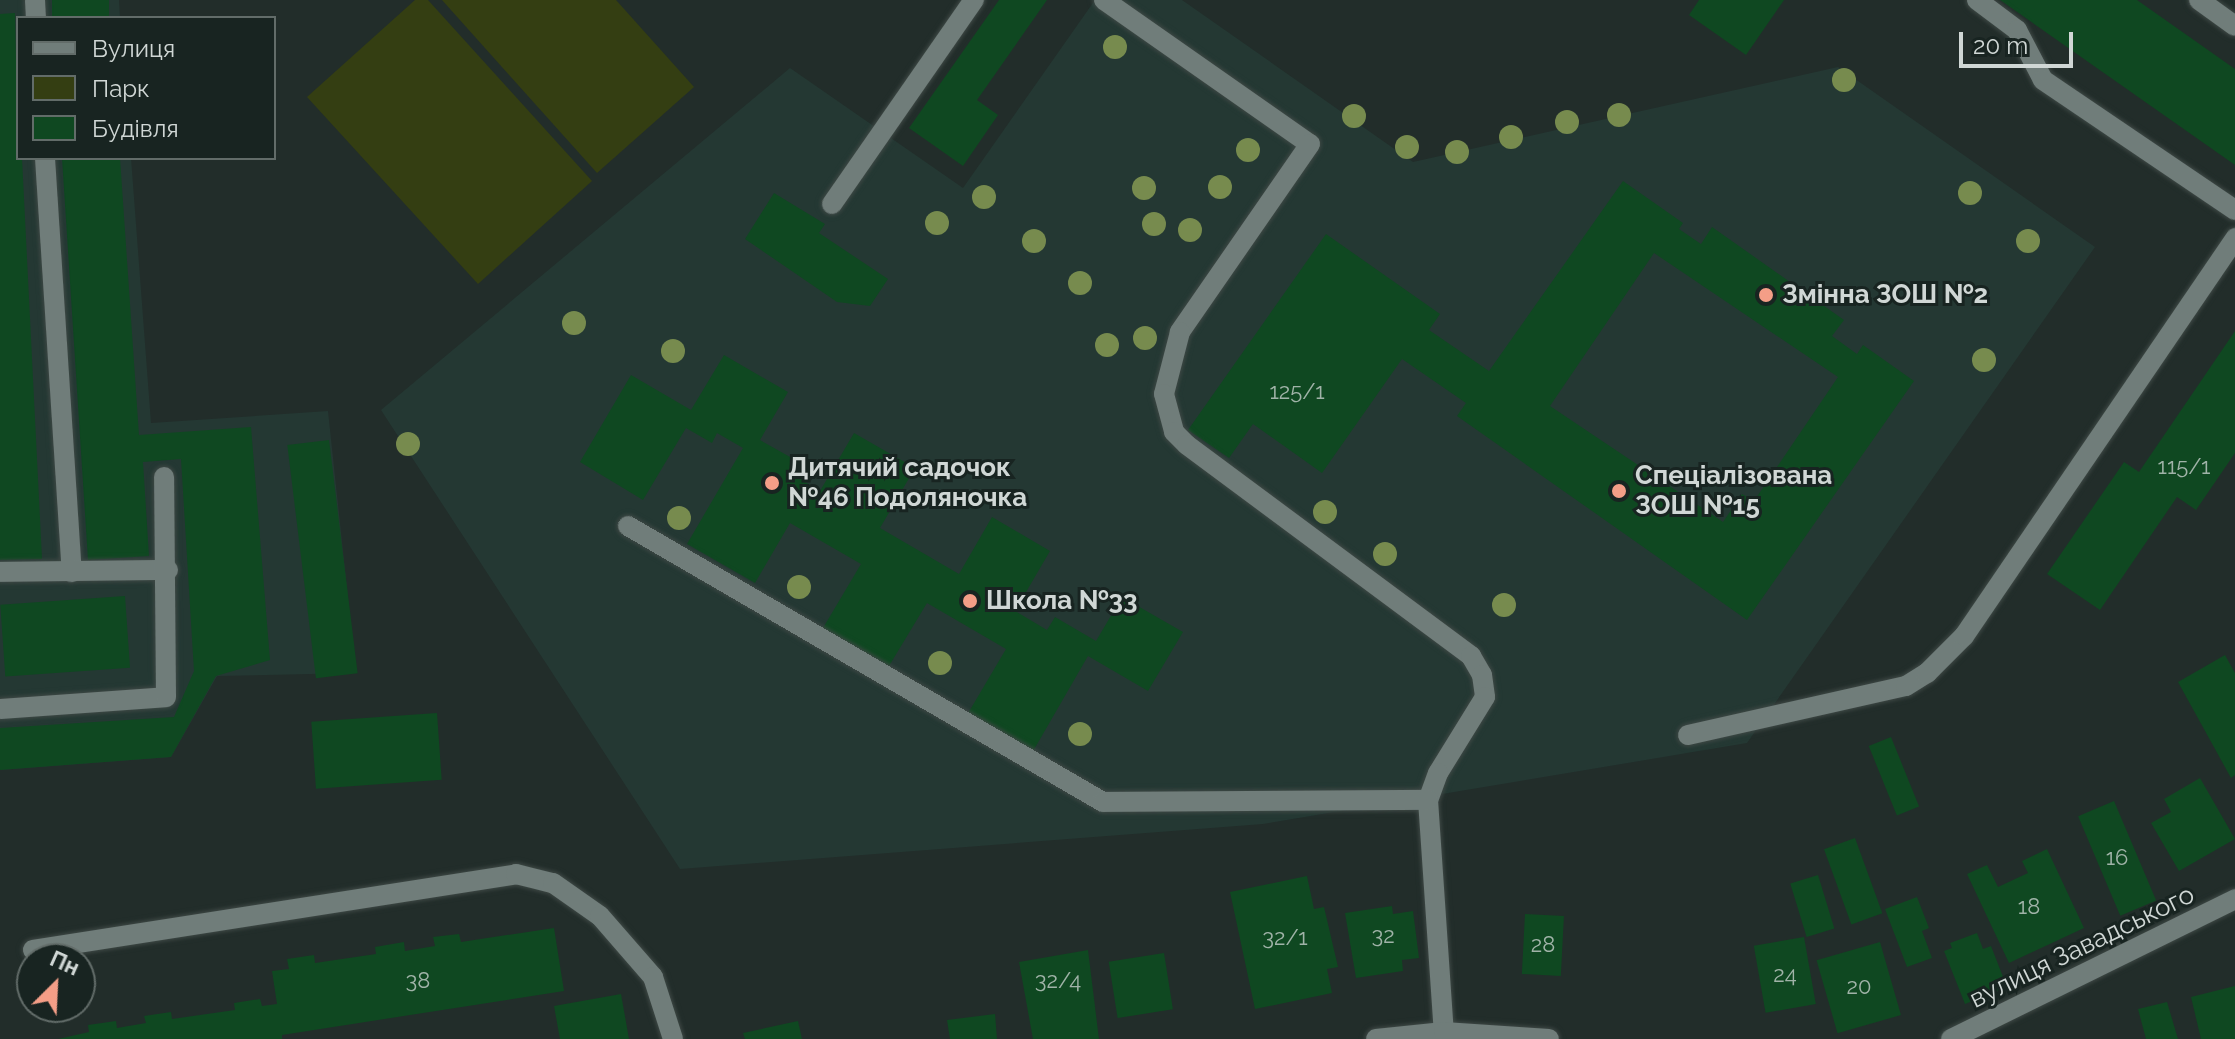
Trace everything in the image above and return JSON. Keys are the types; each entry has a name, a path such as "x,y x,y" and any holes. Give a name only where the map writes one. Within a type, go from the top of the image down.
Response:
{"street":[{"path":"832,204 974,0"},
{"path":"1104,0 1310,144 1180,332 1164,394 1174,432 1187,445 1471,656 1482,675 1485,697 1438,773 1428,800 1444,1032"},
{"path":"1977,0 2017,30 2043,80 2235,210"},
{"path":"2199,0 2235,26"},
{"path":"45,160 72,572"},
{"path":"1688,735 1906,686 1927,673 1964,636 2235,238"},
{"path":"0,709 166,697 168,570 164,477"},
{"path":"628,526 1103,802 1428,800"},
{"path":"0,572 168,570"},
{"path":"77,943 516,874 553,883 600,916 653,977 673,1039"},
{"name":"вулиця Завадського","path":"1951,1039 2235,899"},
{"path":"1388,1038 1444,1032 1549,1039"}],"shaded area":[{"path":"0,0 119,0 120,16 16,16 16,160 131,160 151,423 328,411 356,673 217,676 171,757 0,770"},
{"path":"1095,0 1182,0 1413,162 1838,67 2095,247 1747,743 1263,824 680,869 381,410 790,68 963,188"}],"green space":[{"path":"415,0 428,0 592,181 478,284 307,97"},
{"path":"442,0 616,0 694,87 597,173"}],"building":[{"path":"52,0 109,0 109,16 52,16"},
{"path":"999,0 1047,0 977,100 998,115 963,166 909,128"},
{"path":"1699,0 1784,0 1746,55 1689,15"},
{"path":"2000,0 2137,0 2235,69 2235,165"},
{"path":"15,13 16,160 22,160 42,559 0,560 0,14"},
{"path":"62,160 120,160 139,435 251,427 270,660 216,676 171,757 0,770 0,728 174,717 194,671 181,459 143,462 149,556 88,560"},
{"path":"1623,181 1683,223 1679,229 1701,244 1712,227 1844,320 1832,336 1857,354 1863,345 1914,381 1747,620 1457,416 1466,403 1402,359 1322,473 1253,424 1229,458 1188,430 1326,234 1440,314 1429,330 1489,371","holes":["1654,253 1838,377 1754,501 1742,494 1723,522 1550,406"]},
{"path":"774,193 825,224 819,233 888,279 870,306 837,302 745,239"},
{"path":"2235,331 2235,453 2196,510 2177,497 2100,610 2047,574 2124,462 2139,472"},
{"path":"724,355 788,392 760,440 799,462 792,474 820,491 854,433 915,468 880,528 959,574 992,517 1050,551 1015,611 1047,630 1055,617 1096,641 1122,597 1183,632 1148,691 1088,656 1032,753 967,715 1006,649 927,603 889,666 823,628 861,564 790,523 755,583 687,544 743,448 717,433 712,443 686,428 643,500 580,462 631,375 691,410"},
{"path":"329,440 358,673 316,678 287,445"},
{"path":"125,596 130,668 5,677 0,605"},
{"path":"2225,655 2235,673 2235,775 2231,778 2178,682"},
{"path":"437,713 442,780 316,789 311,722"},
{"path":"1891,737 1919,807 1897,816 1869,746"},
{"path":"2200,778 2235,839 2179,871 2151,823 2171,812 2164,799"},
{"path":"2114,801 2156,900 2120,916 2078,816"},
{"path":"1855,838 1882,913 1851,924 1824,849"},
{"path":"2047,849 2084,928 2009,963 1967,874 1987,865 1998,887 2028,873 2022,861"},
{"path":"1818,875 1834,929 1807,937 1790,883"},
{"path":"1307,876 1314,909 1324,907 1338,967 1327,969 1332,993 1255,1009 1230,892"},
{"path":"1917,897 1929,928 1922,931 1932,958 1907,967 1885,909"},
{"path":"1392,906 1393,914 1413,911 1419,958 1402,960 1403,971 1356,978 1345,913"},
{"path":"1525,914 1564,916 1561,976 1522,974"},
{"path":"554,928 564,991 282,1035 282,1039 58,1039 89,1032 88,1025 116,1021 117,1028 146,1023 144,1016 171,1012 172,1019 235,1010 234,1003 260,999 262,1006 277,1004 272,971 289,969 287,959 314,955 315,963 376,954 375,947 404,942 405,951 435,946 433,937 459,934 461,942"},
{"path":"1977,933 1983,949 1991,946 2007,987 1965,1004 1944,951 1952,948 1950,943"},
{"path":"1804,937 1816,1004 1766,1013 1754,946"},
{"path":"1880,942 1901,1015 1838,1033 1817,960"},
{"path":"1088,950 1099,1039 1033,1039 1019,962"},
{"path":"1164,953 1173,1009 1118,1018 1109,962"},
{"path":"2235,986 2235,1039 2201,1039 2191,997"},
{"path":"621,994 629,1039 560,1039 554,1006"},
{"path":"2167,1002 2178,1039 2146,1039 2138,1009"},
{"path":"995,1014 997,1039 950,1039 947,1020"},
{"path":"798,1021 802,1039 745,1039 743,1033"}],"place":[{"name":"Змінна ЗОШ №2","path":"1766,295"},
{"name":"Дитячий садочок №46 Подоляночка","path":"772,483"},
{"name":"Спеціалізована ЗОШ №15","path":"1619,491"},
{"name":"Школа №33","path":"970,601"}]}
